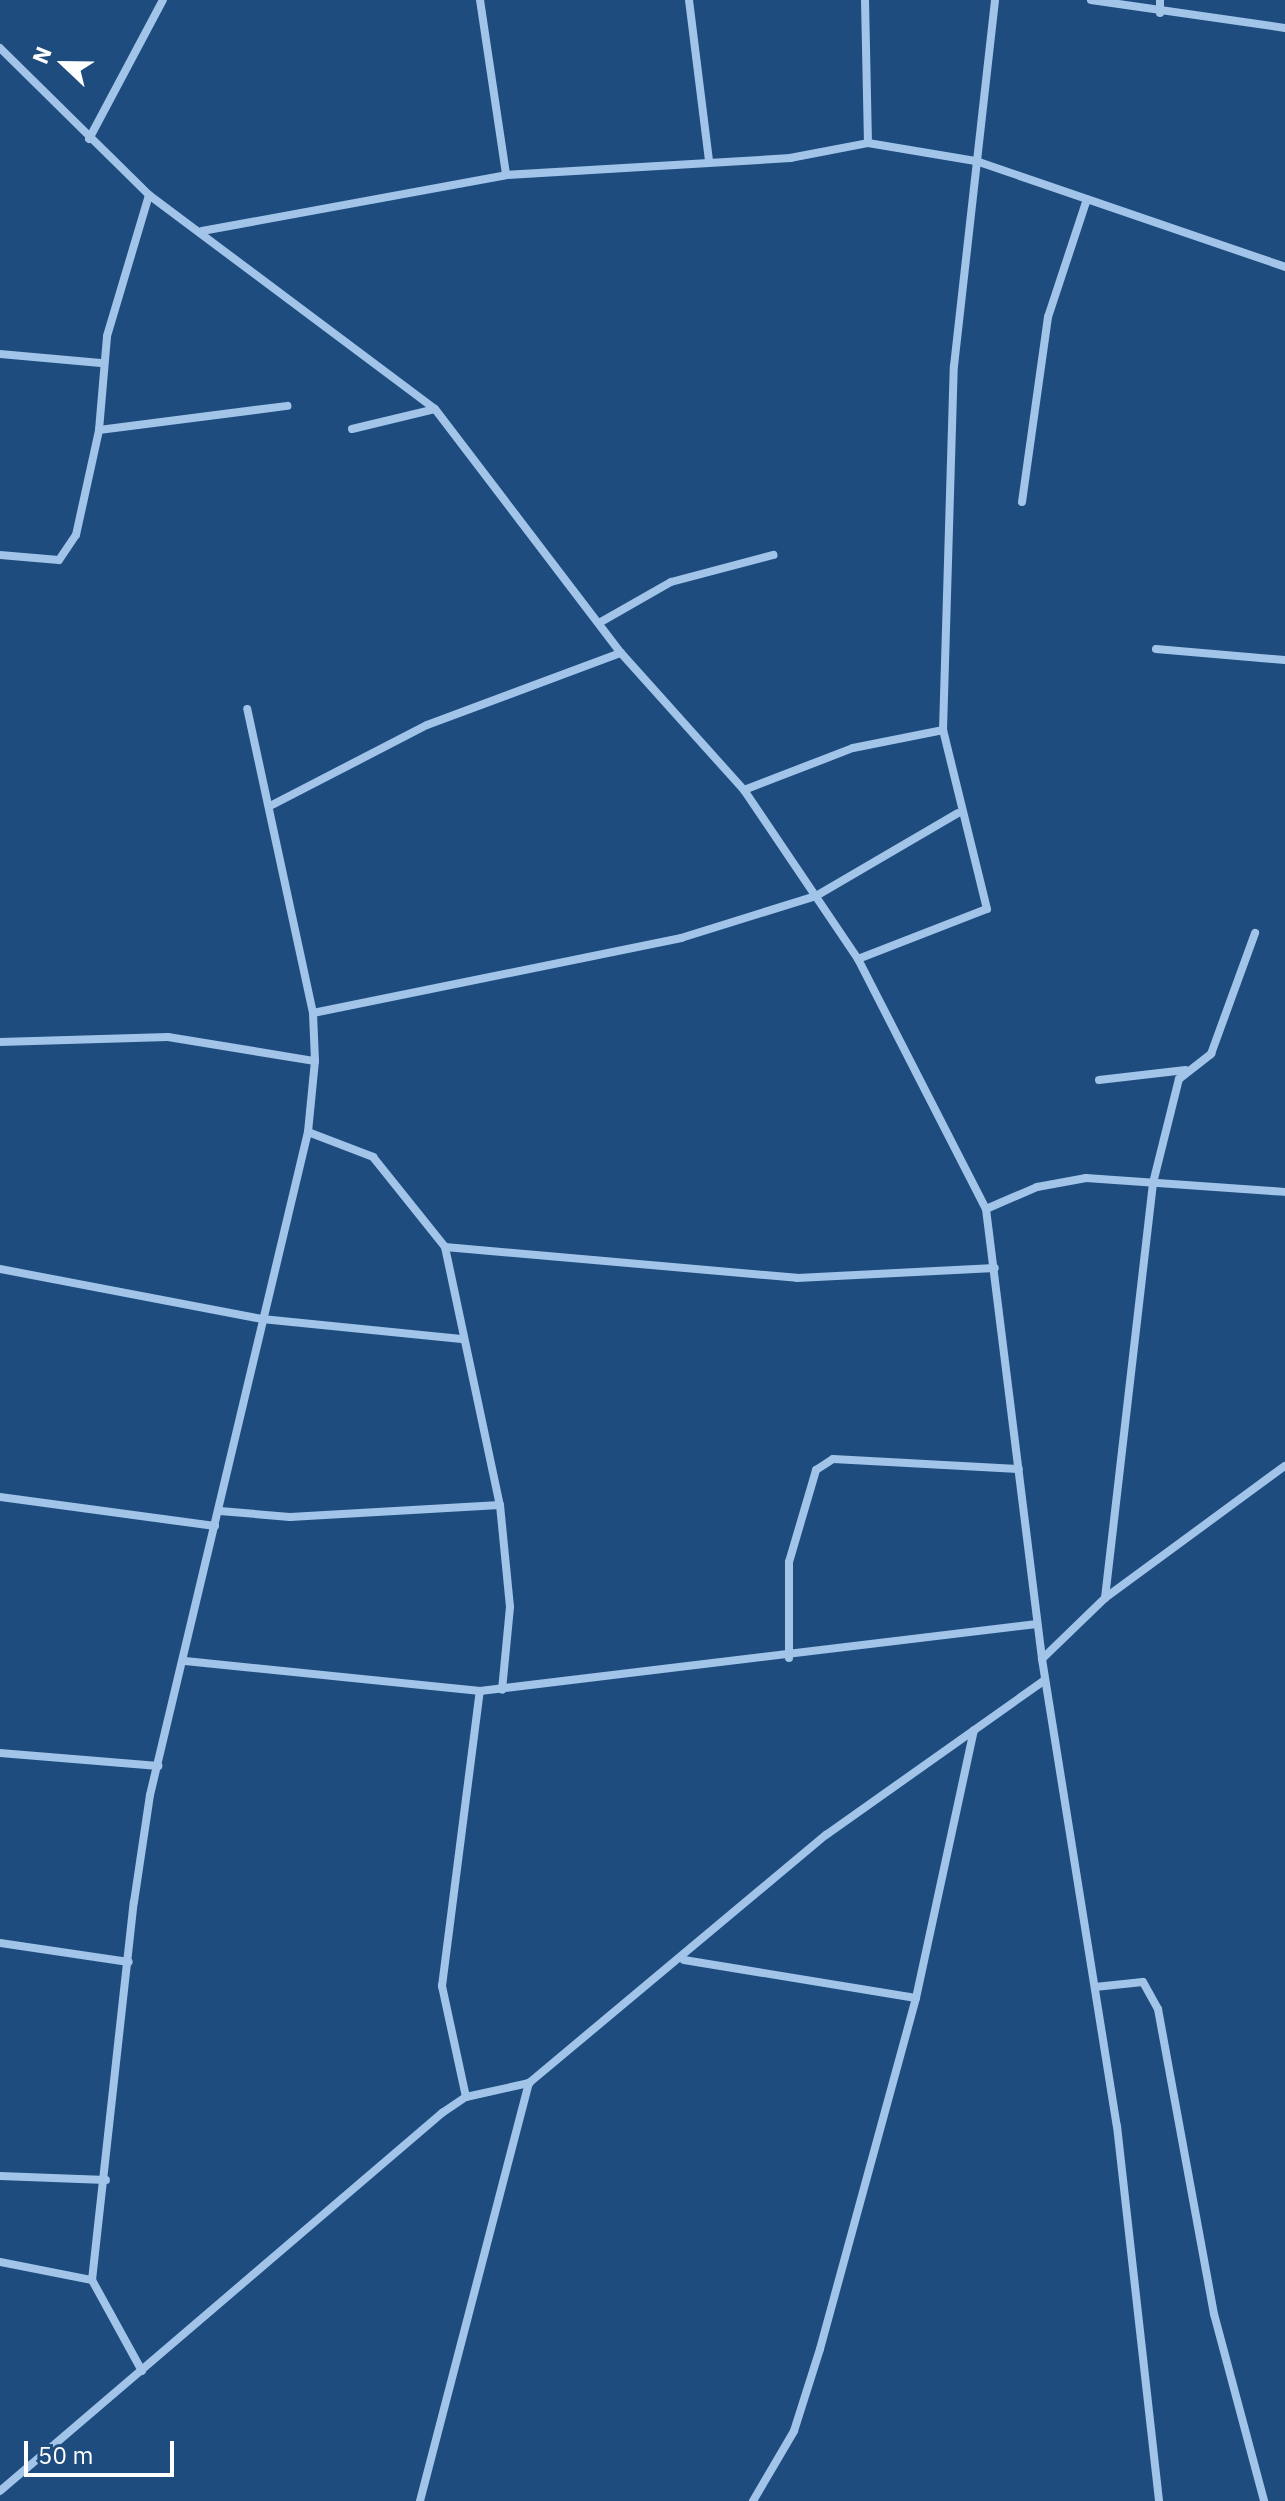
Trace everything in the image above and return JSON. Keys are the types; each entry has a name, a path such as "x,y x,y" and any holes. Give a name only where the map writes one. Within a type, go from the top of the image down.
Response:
{"street":[{"path":"89,139 163,0"},
{"path":"480,0 506,175"},
{"path":"689,0 709,160"},
{"path":"865,0 868,143"},
{"path":"858,959 987,909 958,813 943,730 954,366 995,0"},
{"path":"1091,0 1160,13 1285,28"},
{"path":"1160,0 1160,13"},
{"path":"0,48 149,195 202,231 435,409 621,653 744,790 858,959 986,1209 1037,1624 1095,1987 1149,2376 1159,2501"},
{"path":"202,231 506,175 709,160 790,158 868,143 976,161 1285,267"},
{"path":"0,555 41,562 69,552 99,430 101,363 149,195"},
{"path":"1022,502 1048,317 1087,199"},
{"path":"0,354 101,363"},
{"path":"99,430 287,406"},
{"path":"352,429 435,409"},
{"path":"599,623 671,582 773,555"},
{"path":"1156,649 1285,660"},
{"path":"270,806 427,725 621,653"},
{"path":"142,2371 92,2280 129,1962 158,1766 308,1132 315,1061 313,1013 247,709"},
{"path":"744,790 853,748 943,730"},
{"path":"313,1013 681,938 816,896 958,813"},
{"path":"1099,1080 1185,1070 1211,1054 1255,933"},
{"path":"0,1042 168,1037 315,1061"},
{"path":"1105,1598 1153,1183 1185,1070"},
{"path":"308,1132 373,1157 445,1247 500,1505 510,1607 502,1690"},
{"path":"986,1209 1062,1181 1153,1183 1285,1192"},
{"path":"445,1247 797,1278 995,1268"},
{"path":"0,1269 262,1319 464,1339"},
{"path":"789,1658 789,1562 816,1470 833,1459 1019,1469"},
{"path":"1042,1659 1105,1598 1285,1466"},
{"path":"0,1497 215,1526"},
{"path":"220,1511 290,1517 500,1505"},
{"path":"185,1661 480,1691 789,1658 1037,1624"},
{"path":"0,2491 466,2097 529,2083 684,1960 826,1835 1045,1680"},
{"path":"466,2097 442,1986 480,1691"},
{"path":"753,2501 794,2431 916,1998 974,1730"},
{"path":"0,1753 158,1766"},
{"path":"0,1943 129,1962"},
{"path":"684,1960 916,1998"},
{"path":"1095,1987 1143,1982 1158,2009 1214,2314 1264,2501"},
{"path":"420,2501 529,2083"},
{"path":"0,2176 106,2180"},
{"path":"0,2262 92,2280"}]}
